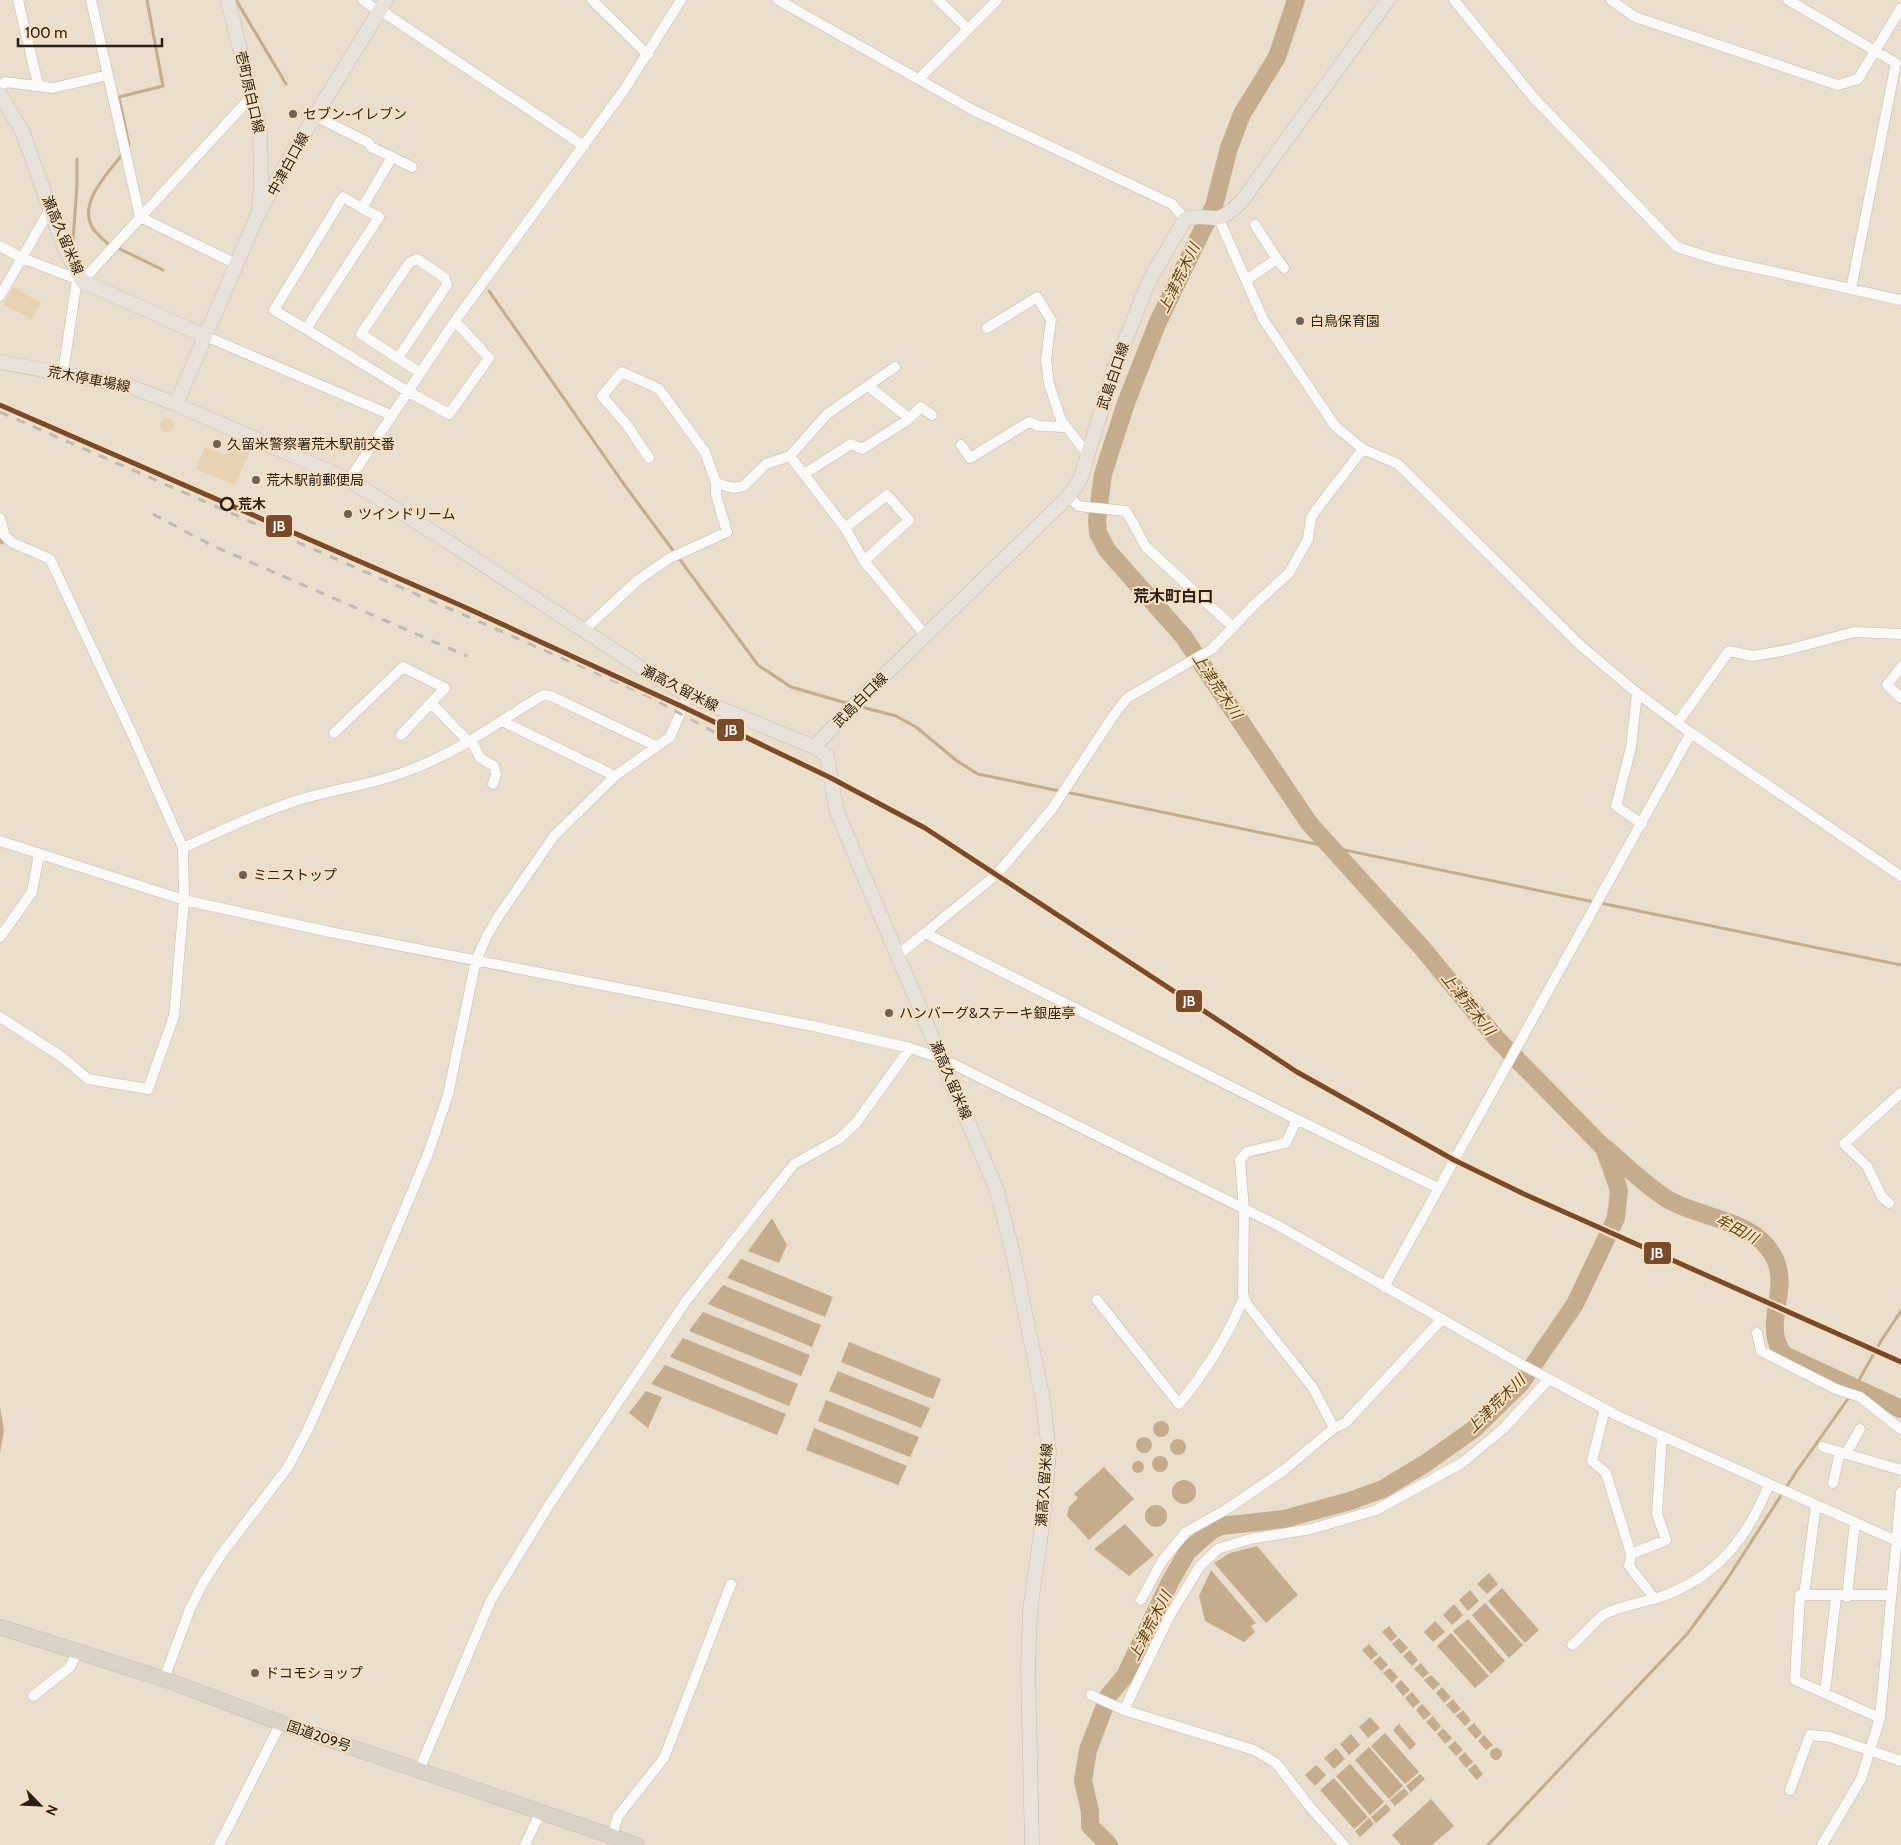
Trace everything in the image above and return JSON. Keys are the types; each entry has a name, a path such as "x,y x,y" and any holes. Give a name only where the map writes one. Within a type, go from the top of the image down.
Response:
{"highway":[{"name":"国道209号","path":"0,1627 77,1653 164,1679 281,1723 637,1845"}],"main road":[{"name":"壱町原白口線","path":"228,0 260,130 262,171 258,214"},
{"path":"1189,218 1219,219 1242,202 1388,0"},
{"name":"中津白口線","path":"206,336 258,214 382,7"},
{"name":"瀬高久留米線","path":"0,94 23,133 63,245 80,280 206,336"},
{"path":"262,171 280,177"},
{"name":"武島白口線","path":"814,747 860,699 926,636 1074,502 1114,369 1148,283 1189,218"},
{"path":"176,404 206,336"},
{"name":"荒木停車場線","path":"0,362 130,386 176,404"},
{"name":"瀬高久留米線","path":"176,404 349,480 584,630 640,668 688,695 814,747 827,756 836,808 996,1188 1013,1254 1043,1400 1049,1452 1043,1519 1030,1611 1028,1671 1032,1845"}],"street":[{"path":"18,0 38,84"},
{"path":"91,0 140,217"},
{"path":"363,0 382,7 584,146"},
{"path":"592,0 648,55"},
{"path":"349,480 419,372 648,55 681,0"},
{"path":"778,0 973,110 1172,204 1189,218"},
{"path":"938,0 967,28"},
{"path":"919,79 967,28 997,0"},
{"path":"1454,0 1533,97 1678,247 1715,259 1901,300"},
{"path":"1611,0 1635,17 1838,85 1858,80 1901,8"},
{"path":"1788,0 1896,63 1851,289"},
{"path":"0,87 5,82 38,84 53,88 108,75"},
{"path":"64,373 80,280 252,97"},
{"path":"315,116 412,167"},
{"path":"362,208 392,157"},
{"path":"306,329 380,217 343,197 274,310 406,391 449,414 489,358 455,321"},
{"path":"0,296 50,209"},
{"path":"140,217 236,264"},
{"path":"1219,219 1263,319 1336,426 1363,449 1398,464 1580,646 1637,693 1692,733 1901,876"},
{"path":"1255,225 1284,268"},
{"path":"0,246 22,258 80,280"},
{"path":"1246,280 1277,259"},
{"path":"398,358 447,284 445,278 417,260 409,263 361,334 419,372"},
{"path":"988,328 1038,297 1051,320 1046,360 1049,384 1066,427 1088,455"},
{"name":"瀬高久留米線","path":"206,336 392,415"},
{"path":"716,483 733,488 744,486 766,464 790,456 828,414 895,367"},
{"path":"584,630 638,580 670,558 727,532 716,495 716,483 705,452 659,389 622,372 602,396 627,425 648,458"},
{"path":"868,386 909,418"},
{"path":"804,474 851,444 862,449 909,418 921,407 932,415"},
{"path":"961,445 970,458 1028,422 1039,426 1066,427"},
{"path":"898,955 997,874 1052,809 1127,698 1212,649 1289,573 1308,539 1311,518 1363,449"},
{"path":"790,456 845,528 864,561 926,636"},
{"path":"845,528 887,495 909,520 864,561"},
{"path":"1074,502 1126,511 1146,547 1233,627"},
{"path":"0,518 5,536 13,543 50,559 133,736 182,848 184,900 174,1016 148,1089 88,1080 62,1057 0,1017"},
{"path":"1678,722 1729,651 1754,656 1805,646 1854,632 1901,634"},
{"path":"334,734 403,667 445,688 401,735"},
{"path":"1901,667 1887,685 1901,698"},
{"path":"1637,693 1631,748 1616,806 1642,824"},
{"path":"182,848 260,814 294,802 400,774 471,742 543,695 551,696 656,746"},
{"path":"164,1679 190,1609 203,1583 221,1555 288,1467 375,1280 428,1154 448,1095 476,960 498,917 551,841 614,776 670,737 688,695"},
{"path":"431,703 471,742 480,758 494,766 496,775 493,784"},
{"path":"502,721 614,776"},
{"path":"1384,1286 1692,733"},
{"path":"0,841 184,900 812,1026 910,1048 943,1059 1244,1207 1605,1409 1898,1541"},
{"path":"0,936 32,892 39,854"},
{"path":"925,933 1438,1188"},
{"path":"420,1770 492,1600 549,1505 686,1301 794,1164 839,1139 856,1123 910,1048"},
{"path":"1889,1203 1882,1197 1867,1166 1844,1144 1901,1093"},
{"path":"1296,1119 1286,1143 1247,1152 1242,1155 1240,1160 1244,1207 1244,1296 1247,1304 1313,1388 1334,1428"},
{"path":"1097,1300 1179,1404 1198,1380 1230,1330 1244,1296"},
{"path":"1141,1600 1162,1561 1186,1532 1227,1509 1284,1470 1334,1428 1344,1423 1442,1319"},
{"path":"1757,1333 1761,1351 1836,1389 1860,1397 1901,1429"},
{"path":"1124,1710 1169,1617 1200,1566 1218,1549 1250,1539 1311,1529 1376,1510 1462,1463 1503,1429 1549,1379"},
{"path":"1605,1409 1592,1461 1606,1473 1631,1554 1629,1566 1655,1599"},
{"path":"1833,1483 1843,1453 1860,1429"},
{"path":"1631,1554 1666,1540 1657,1514 1662,1436"},
{"path":"1823,1447 1901,1470"},
{"path":"1572,1645 1586,1634 1603,1615 1655,1599 1700,1578 1715,1568 1731,1551 1762,1502 1769,1484"},
{"path":"1822,1845 1861,1779 1872,1750 1880,1718 1891,1595 1898,1541 1901,1492"},
{"path":"1804,1595 1816,1505"},
{"path":"1847,1597 1855,1522"},
{"path":"612,1836 618,1816 664,1758 731,1584"},
{"path":"1880,1718 1795,1680 1800,1595 1847,1597 1891,1595"},
{"path":"1825,1692 1836,1597"},
{"path":"33,1696 70,1667 77,1653"},
{"path":"1091,1695 1124,1710 1254,1750 1276,1763 1310,1807 1344,1845"},
{"path":"220,1845 281,1723"},
{"path":"1790,1790 1810,1735 1830,1737 1901,1761"},
{"path":"525,1845 540,1813"}],"shaded area":[{"path":"13,287 41,303 32,319 3,305"},
{"path":"167,418 172,420 174,425 172,430 167,432 162,430 160,425 162,420"},
{"path":"233,440 251,449 235,485 196,469 205,447 226,455"},
{"path":"772,1218 787,1245 779,1263 748,1251"},
{"path":"741,1259 833,1297 825,1317 727,1278"},
{"path":"723,1285 821,1325 812,1347 708,1304"},
{"path":"703,1312 810,1355 801,1376 689,1331"},
{"path":"683,1338 798,1384 789,1406 670,1357"},
{"path":"849,1342 941,1379 933,1399 841,1362"},
{"path":"665,1365 786,1414 777,1435 651,1384"},
{"path":"838,1371 930,1408 921,1428 829,1391"},
{"path":"646,1391 662,1397 648,1428 629,1413"},
{"path":"826,1400 919,1437 910,1457 818,1421"},
{"path":"0,1407 4,1430 0,1453"},
{"path":"1161,1421 1169,1429 1161,1437 1153,1429"},
{"path":"814,1428 907,1466 898,1485 806,1450"},
{"path":"1144,1437 1152,1445 1144,1453 1136,1445"},
{"path":"1178,1439 1186,1447 1178,1455 1170,1447"},
{"path":"1160,1456 1168,1464 1160,1472 1152,1464"},
{"path":"1136,1461 1140,1461 1144,1467 1140,1473 1136,1473 1132,1469 1132,1465"},
{"path":"1104,1467 1134,1499 1089,1540 1067,1516 1069,1507 1078,1498 1074,1494"},
{"path":"1184,1480 1192,1484 1196,1492 1192,1500 1184,1504 1176,1500 1172,1492 1176,1484"},
{"path":"1156,1505 1166,1512 1167,1516 1160,1526 1156,1527 1146,1520 1145,1516 1152,1506"},
{"path":"1125,1524 1154,1555 1129,1576 1094,1549"},
{"path":"1257,1546 1298,1595 1266,1623 1214,1563 1230,1553"},
{"path":"1211,1570 1256,1623 1251,1626 1255,1632 1244,1642 1205,1621 1199,1596"},
{"path":"1489,1573 1498,1584 1487,1594 1477,1584"},
{"path":"1502,1588 1539,1630 1525,1643 1488,1601"},
{"path":"1470,1590 1479,1601 1468,1611 1459,1600"},
{"path":"1485,1603 1523,1645 1509,1658 1472,1615"},
{"path":"1454,1604 1463,1615 1452,1625 1443,1615"},
{"path":"1468,1619 1505,1661 1491,1674 1453,1631"},
{"path":"1435,1621 1445,1632 1433,1642 1424,1632"},
{"path":"1389,1626 1397,1636 1391,1642 1382,1632"},
{"path":"1451,1633 1489,1676 1475,1688 1437,1646"},
{"path":"1399,1638 1408,1648 1401,1654 1392,1644"},
{"path":"1369,1644 1378,1654 1371,1660 1362,1650"},
{"path":"1410,1650 1418,1660 1412,1666 1403,1656"},
{"path":"1380,1656 1388,1665 1381,1671 1373,1662"},
{"path":"1421,1663 1429,1673 1423,1678 1414,1669"},
{"path":"1390,1668 1398,1677 1392,1683 1383,1673"},
{"path":"1431,1675 1440,1684 1433,1690 1424,1680"},
{"path":"1401,1680 1410,1690 1403,1696 1395,1686"},
{"path":"1442,1687 1451,1697 1444,1703 1436,1693"},
{"path":"1412,1692 1420,1702 1413,1708 1405,1698"},
{"path":"1453,1699 1461,1709 1454,1714 1446,1705"},
{"path":"1422,1704 1431,1714 1424,1720 1416,1710"},
{"path":"1463,1710 1471,1720 1465,1726 1456,1716"},
{"path":"1433,1716 1441,1726 1435,1732 1426,1722"},
{"path":"1370,1717 1380,1728 1368,1738 1359,1727"},
{"path":"1474,1723 1482,1733 1476,1739 1467,1729"},
{"path":"1399,1724 1416,1744 1410,1750 1393,1730"},
{"path":"1443,1728 1452,1738 1445,1744 1437,1734"},
{"path":"1385,1733 1419,1772 1405,1784 1371,1746"},
{"path":"1351,1734 1360,1745 1349,1755 1340,1744"},
{"path":"1484,1735 1493,1745 1486,1750 1478,1741"},
{"path":"1455,1741 1463,1750 1456,1756 1448,1747"},
{"path":"1369,1747 1403,1786 1389,1799 1355,1760"},
{"path":"1336,1748 1345,1759 1334,1769 1324,1758"},
{"path":"1496,1748 1502,1754 1496,1760 1490,1754"},
{"path":"1465,1752 1473,1762 1466,1768 1458,1758"},
{"path":"1350,1764 1384,1802 1370,1815 1336,1776"},
{"path":"1475,1764 1483,1774 1477,1780 1468,1770"},
{"path":"1316,1765 1326,1775 1315,1786 1305,1775"},
{"path":"1420,1774 1425,1779 1411,1792 1406,1786"},
{"path":"1334,1778 1368,1817 1354,1829 1320,1790"},
{"path":"1404,1788 1409,1794 1395,1806 1390,1800"},
{"path":"1431,1799 1454,1826 1432,1845 1401,1845 1392,1835"},
{"path":"1386,1804 1391,1810 1376,1823 1371,1817"},
{"path":"1369,1818 1374,1824 1360,1837 1355,1831"}],"waterway":[{"path":"129,145 119,97 163,86 147,0"},
{"path":"236,0 286,84"},
{"name":"上津荒木川","path":"1109,1845 1090,1826 1090,1811 1083,1781 1088,1750 1109,1695 1125,1676 1170,1582 1188,1551 1211,1531 1221,1526 1284,1519 1350,1501 1383,1489 1426,1463 1474,1429 1521,1383 1575,1304 1616,1218 1619,1190 1604,1148 1497,1039 1423,949 1309,823 1183,636 1107,550 1098,533 1097,520 1103,474 1126,403 1157,324 1214,206 1229,148 1242,114 1277,57 1296,0"},
{"path":"108,244 94,230 89,220 89,210 95,190 121,156"},
{"path":"73,241 77,159"},
{"path":"118,248 163,270"},
{"path":"489,291 623,483 758,665 791,687 850,704"},
{"path":"0,539 2,543"},
{"path":"858,706 896,716 916,727 957,761 978,774 1060,791"},
{"name":"上津荒木川","path":"1066,792 1594,902"},
{"path":"1600,903 1901,965"},
{"name":"牟田川","path":"1605,1148 1641,1180 1664,1197 1678,1205 1740,1227 1766,1245 1775,1259 1779,1271 1780,1283 1775,1332 1778,1344 1784,1355 1901,1409"},
{"path":"1488,1845 1688,1633 1726,1581 1796,1472 1850,1396 1881,1341 1901,1311"}],"railway":[{"path":"0,412 646,695 727,739"},
{"path":"153,514 211,545 467,656"}],"transit line":[{"name":"JB","path":"0,405 460,605 683,707 831,778 925,828 1297,1072 1454,1160 1524,1194 1901,1362"}],"place":[{"name":"セブン-イレブン","path":"293,114"},
{"name":"白鳥保育園","path":"1300,321"},
{"name":"久留米警察署荒木駅前交番","path":"217,444"},
{"name":"荒木駅前郵便局","path":"256,480"},
{"name":"荒木","path":"227,504"},
{"name":"ツインドリーム","path":"348,514"},
{"name":"ミニストップ","path":"243,875"},
{"name":"ハンバーグ&ステーキ銀座亭","path":"889,1013"},
{"name":"ドコモショップ","path":"255,1673"}],"district":[{"name":"荒木町白口","path":"1173,596"}]}
